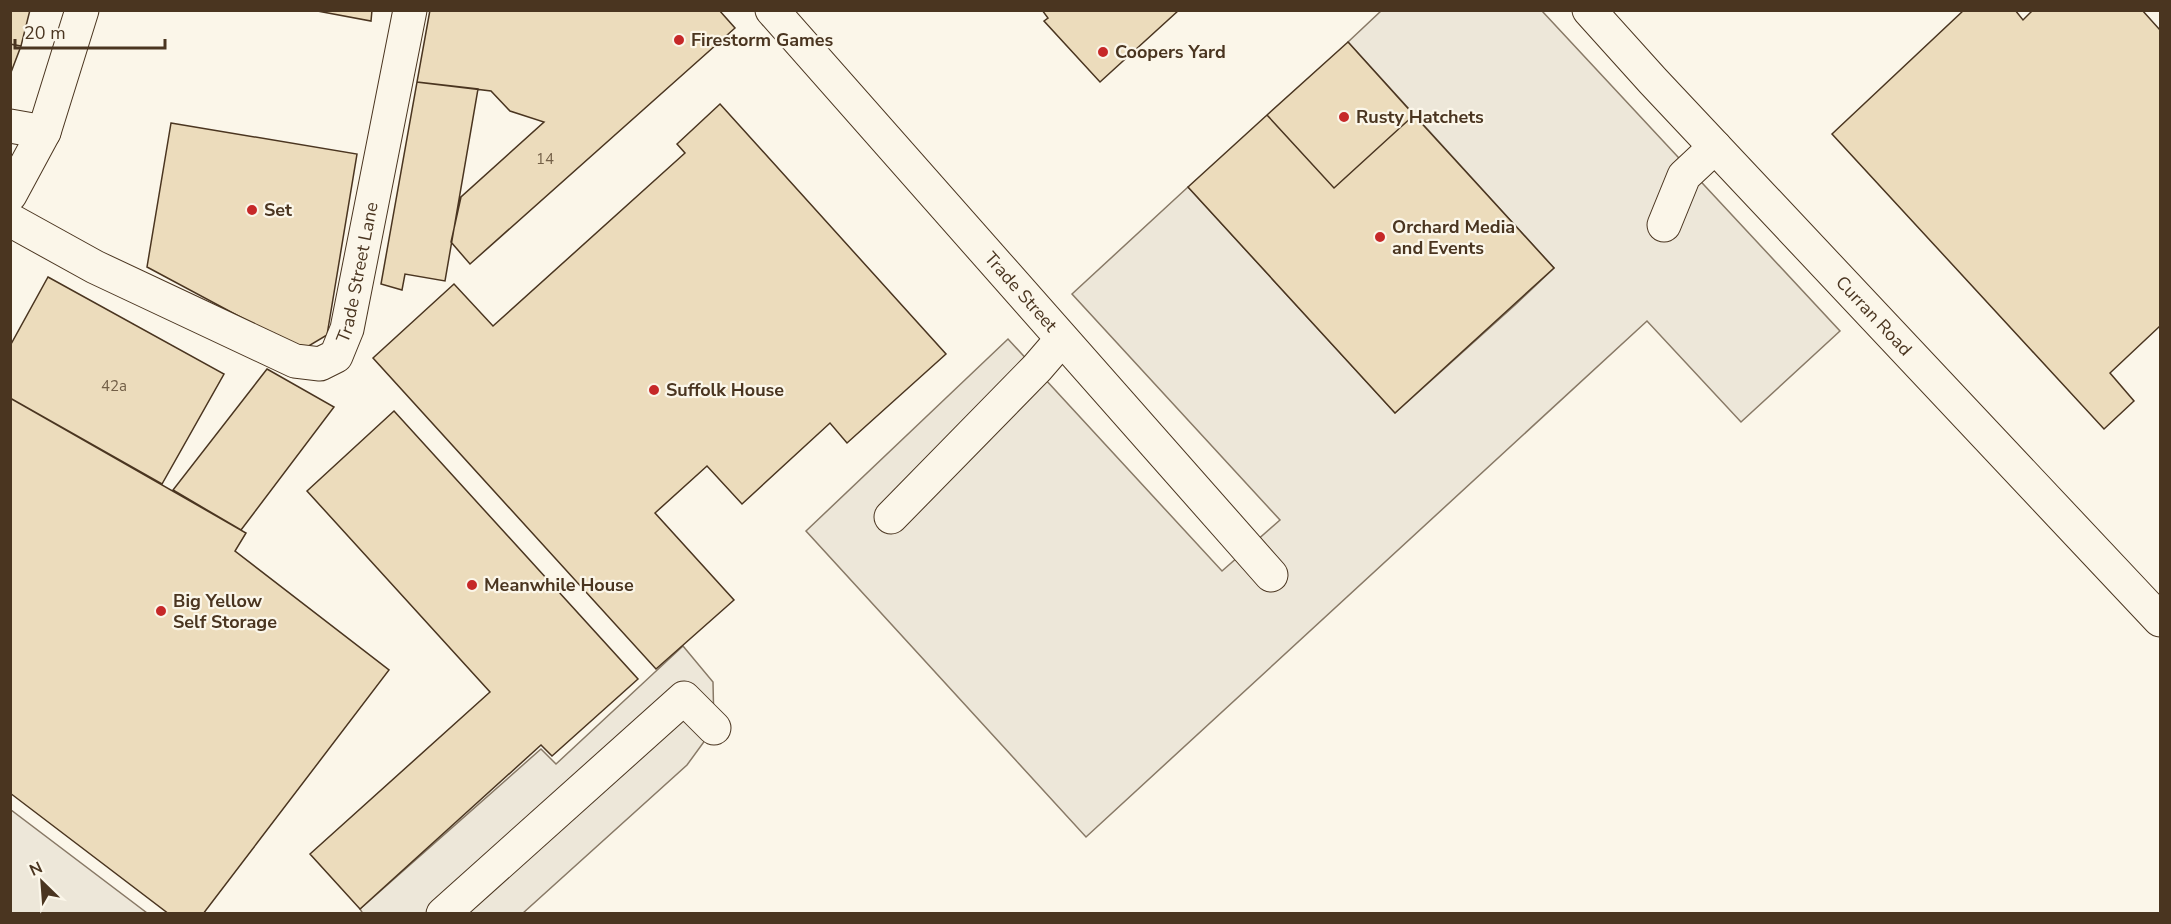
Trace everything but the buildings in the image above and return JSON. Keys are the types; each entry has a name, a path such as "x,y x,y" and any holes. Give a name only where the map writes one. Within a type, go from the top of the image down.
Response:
{"street":[{"path":"10,195 44,132 82,10"},
{"name":"Trade Street Lane","path":"10,220 95,267 295,361 320,364 336,357 347,329 410,10"},
{"name":"Trade Street","path":"772,10 1271,575"},
{"name":"Curran Road","path":"1589,10 2160,620"},
{"path":"10,126 44,132"},
{"path":"1664,225 1684,176 1715,147"},
{"path":"891,517 1037,368 1062,339"},
{"path":"443,914 684,698 714,728"}],"shaded area":[{"path":"1381,11 1542,11 1840,331 1741,422 1647,321 1086,837 806,531 1008,339 1222,571 1280,520 1072,294 1188,187 1395,413 1515,305 1554,268 1348,42"},
{"path":"683,646 713,682 714,728 687,765 523,913 363,914 360,909 541,749 556,764"},
{"path":"11,810 147,913 11,913"}],"place":[{"name":"Firestorm Games","path":"679,40"},
{"name":"Coopers Yard","path":"1103,52"},
{"name":"Rusty Hatchets","path":"1344,117"},
{"name":"Set","path":"252,210"},
{"name":"Orchard Media and Events","path":"1380,237"},
{"name":"Suffolk House","path":"654,390"},
{"name":"Meanwhile House","path":"472,585"},
{"name":"Big Yellow Self Storage","path":"161,611"}]}
